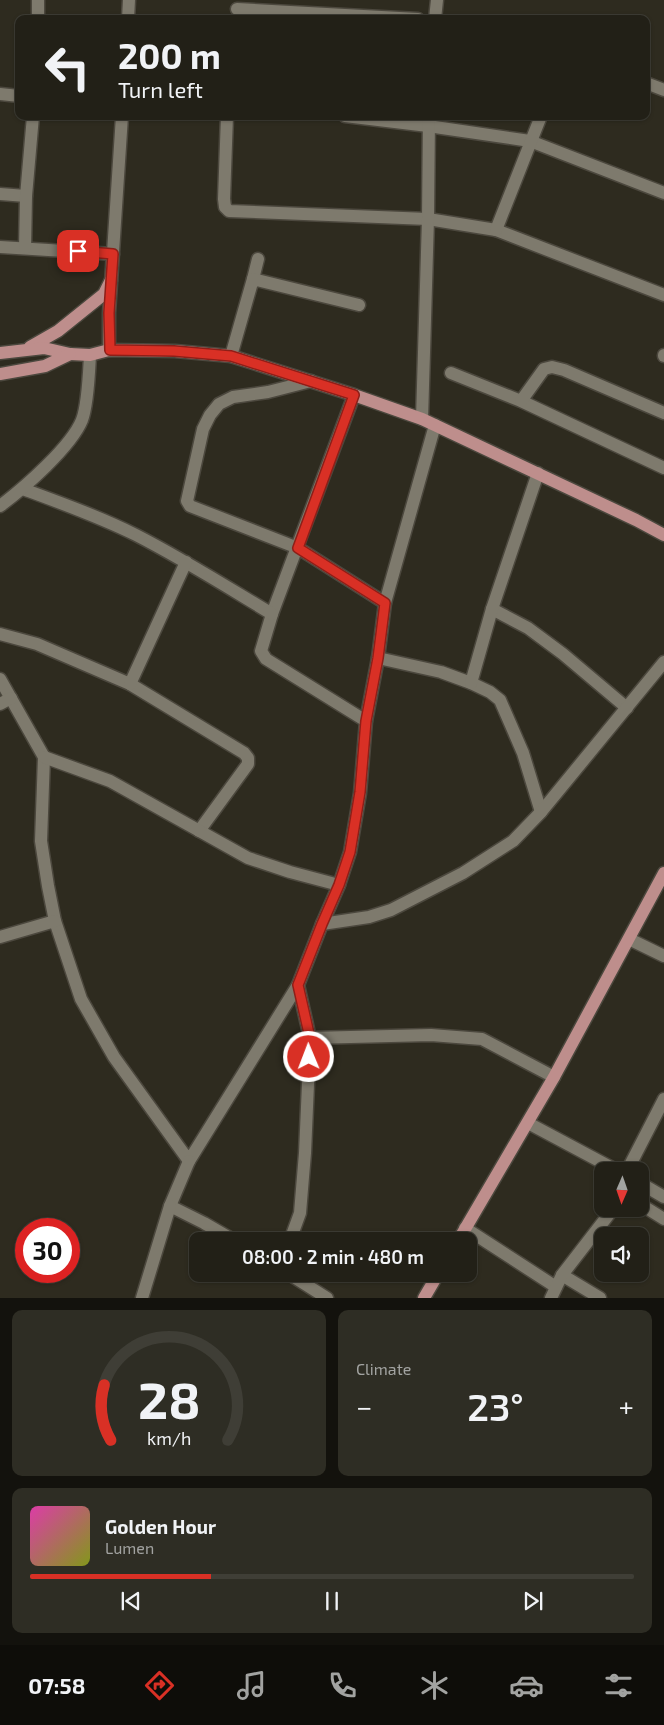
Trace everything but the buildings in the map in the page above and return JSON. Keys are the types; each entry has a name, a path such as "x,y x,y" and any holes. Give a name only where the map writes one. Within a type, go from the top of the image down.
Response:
{"main road":[{"path":"26,349 58,331 104,294 111,280"},
{"path":"0,353 44,348 70,354 90,355 110,350 174,351 231,356 422,419 664,535"},
{"path":"0,374 45,366 70,354"},
{"path":"464,1232 554,1077 664,873"},
{"path":"424,1298 433,1282"}],"street":[{"path":"38,0 38,15"},
{"path":"128,15 129,0"},
{"path":"436,15 437,0"},
{"path":"237,9 296,15"},
{"path":"650,85 664,90"},
{"path":"0,94 15,96"},
{"path":"25,248 26,196 33,120"},
{"path":"110,350 109,313 122,120"},
{"path":"227,120 224,199 225,207 229,210 428,219 496,230 664,296"},
{"path":"411,120 428,121 530,141 664,193"},
{"path":"496,230 539,120"},
{"path":"422,419 428,219 428,121"},
{"path":"0,194 26,196"},
{"path":"0,246 113,254"},
{"path":"231,356 258,259"},
{"path":"253,279 359,305"},
{"path":"0,506 23,489 74,436 83,418 90,355"},
{"path":"521,401 544,369 552,367 564,370 664,413"},
{"path":"451,373 521,401 664,468"},
{"path":"311,381 268,392 233,397 219,404 210,415 203,430 187,501 190,506 298,548 385,603"},
{"path":"354,395 272,614 261,651 266,659 366,721"},
{"path":"142,1298 170,1206 189,1161 298,985 339,885 350,852 360,792 366,721 378,658 385,603 435,425"},
{"path":"471,683 492,609 538,473"},
{"path":"23,489 82,511 126,531 186,562 272,614"},
{"path":"130,684 186,562"},
{"path":"492,609 528,628 563,654 627,708"},
{"path":"0,634 37,644 130,684 244,753 248,758 248,764 199,831"},
{"path":"378,658 441,672 490,692 500,700 524,752 541,812"},
{"path":"322,924 369,917 392,910 463,873 513,841 541,812 664,662"},
{"path":"0,678 6,701 44,757 42,841 55,921 82,999 114,1057 189,1161"},
{"path":"44,757 110,781 248,858 339,885"},
{"path":"0,937 55,921"},
{"path":"629,938 664,956"},
{"path":"293,1232 300,1212 305,1153 310,1038 298,985"},
{"path":"310,1038 431,1035 482,1039 554,1077"},
{"path":"632,1162 664,1100"},
{"path":"528,1123 601,1162"},
{"path":"649,1188 664,1197"},
{"path":"170,1206 220,1232"},
{"path":"649,1210 664,1219"},
{"path":"556,1286 605,1218"},
{"path":"466,1228 556,1286 600,1298"},
{"path":"302,1282 327,1298"}],"route":[{"path":"78,251 113,254 109,313 110,350 174,351 231,356 354,395 298,548 385,603 378,658 366,721 360,792 350,852 339,885 298,985 310,1038 309,1057"}]}
